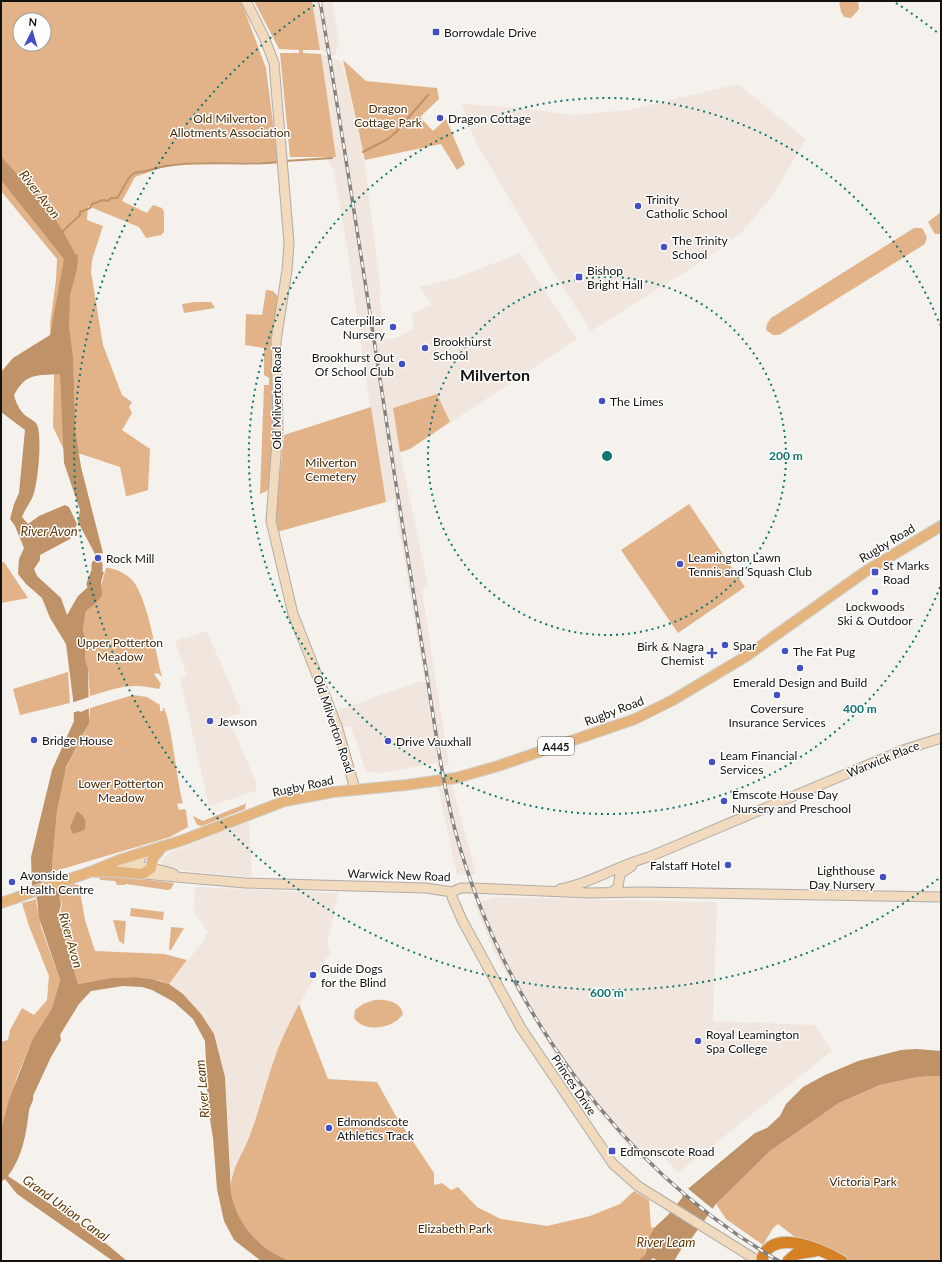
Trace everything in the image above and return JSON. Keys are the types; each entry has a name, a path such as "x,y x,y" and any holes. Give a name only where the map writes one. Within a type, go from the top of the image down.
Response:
{"highway":[{"path":"761,1260 768,1248 783,1243 806,1245 842,1261"},
{"path":"788,1261 793,1256 803,1252 824,1252"}],"main road":[{"name":"Rugby Road","path":"94,871 142,852 163,846 277,804 317,794 406,785 466,776 635,719 673,700 745,657 866,571 941,526"},
{"path":"141,870 151,868 154,858 163,846"},
{"name":"Warwick New Road","path":"1,904 94,871 141,870"}],"street":[{"name":"Old Milverton Road","path":"246,1 266,41 274,63 283,155 289,253 276,341 278,429 271,521 293,614 337,726 356,789"},
{"name":"Warwick Place","path":"609,892 617,889 623,870 649,857 903,750 941,738"},
{"path":"141,870 139,859 142,852"},
{"name":"Warwick Place","path":"544,891 568,887 629,862 649,857"},
{"name":"Warwick New Road","path":"151,868 179,876"},
{"name":"Warwick New Road","path":"141,870 226,882 418,887 452,892 461,888 628,893 941,897"},
{"name":"Warwick New Road","path":"604,873 613,872 627,888 641,892"},
{"path":"604,873 598,881 599,887 609,892"},
{"name":"Princes Drive","path":"452,892 455,906 510,1009 540,1058 613,1164 627,1178 652,1195 730,1244 761,1260"},
{"name":"Princes Drive","path":"730,1244 746,1261"}],"shaded area":[{"path":"312,1 332,1 339,42 335,56 320,50"},
{"path":"321,54 342,62 363,151 381,293 379,294 385,340 398,337 412,329 413,321 411,314 432,305 419,287 456,278 520,253 577,339 410,449 400,452 428,585 422,591 449,765 437,767 437,763 380,773 366,772 351,726 343,728 338,710 418,682 425,682 394,500 386,502 334,171 327,160 336,157"},
{"name":"Trinity Catholic School","path":"738,84 806,139 773,195 742,232 704,260 591,331 551,269 476,143 462,104 521,108 571,115 629,110"},
{"name":"Jewson","path":"207,631 242,713 228,717 256,782 256,791 209,806 180,678 187,676 175,641"},
{"path":"452,785 475,870 475,874 468,876 462,874 457,876 438,786 441,788"},
{"path":"249,820 252,877 193,872 162,866 161,862 167,854"},
{"path":"195,887 338,893 327,946 332,955 325,958 324,964 299,1004 277,1050 250,1135 231,1178 225,1077 214,1034 169,984 206,938 204,935 208,932 194,912"},
{"name":"Royal Leamington Spa College","path":"494,897 717,902 713,1021 815,1025 832,1051 678,1173 656,1148 640,1160 565,1072 494,952 475,904"}],"green space":[{"name":"Old Milverton Allotments Association","path":"1,1 241,1 266,68 278,162 184,163 166,166 135,177 122,201 147,213 153,205 162,208 164,212 164,232 161,235 146,238 139,227 88,206 87,220 103,226 92,260 91,272 103,345 122,395 132,402 129,407 132,413 122,430 150,449 148,490 126,496 120,467 63,448 53,427 54,375 50,324 56,280 57,259 1,191"},
{"path":"254,1 312,1 320,50 303,50 303,53 321,54 336,157 290,157 280,53 299,53 299,50 279,49"},
{"path":"839,1 858,1 859,9 851,18 844,17 841,12"},
{"name":"Dragon Cottage Park","path":"343,60 366,81 437,88 439,99 420,117 433,131 446,119 465,164 457,170 441,144 365,160"},
{"path":"941,212 941,234 935,234 928,222"},
{"path":"914,228 922,228 927,237 925,244 779,335 773,335 766,330 767,324 771,318"},
{"path":"266,290 273,291 277,295 278,302 274,427 269,485 267,491 260,494 264,385 269,385 269,378 264,375 264,348 245,345 246,314 262,315"},
{"path":"211,302 215,308 184,313 182,304"},
{"path":"437,394 450,422 410,449 400,452 393,408"},
{"name":"Milverton Cemetery","path":"371,407 386,502 277,532 276,512 284,435"},
{"name":"Leamington Lawn Tennis and Squash Club","path":"689,504 745,587 678,633 621,550"},
{"path":"4,562 28,598 1,603 1,563"},
{"name":"Upper Potterton Meadow","path":"106,568 119,571 132,579 142,597 149,619 162,677 158,673 154,674 161,684 159,689 132,686 116,688 90,696 88,668 85,659 86,641 83,628 86,611 101,586"},
{"path":"68,672 70,703 20,715 13,689"},
{"name":"Lower Potterton Meadow","path":"133,695 147,697 160,705 160,711 163,711 163,707 166,713 183,803 177,804 179,810 186,810 188,827 170,837 52,872 54,834 60,790 66,768 88,725 90,708"},
{"path":"246,802 245,809 202,826 197,825 193,816 203,821 245,804"},
{"path":"111,876 174,883 171,889 168,890 126,884 117,885 115,881 100,880 99,877"},
{"path":"72,884 79,885 85,920 95,951 164,954 187,960 169,984 158,980 135,977 78,984 59,919 62,904 59,898 60,890"},
{"path":"37,899 36,901 41,927 60,980 52,1008 32,1040 17,1077 1,1129 1,1042 8,1040 10,1030 22,1008 34,1015 47,1000 49,976 29,926 22,903"},
{"path":"131,908 164,912 163,920 130,916"},
{"path":"113,920 126,921 124,944 119,941"},
{"path":"171,927 184,928 171,950 169,950"},
{"path":"374,1000 392,1002 399,1006 403,1014 399,1019 386,1026 372,1027 359,1023 354,1018 355,1010 363,1004"},
{"name":"Edmondscote Athletics Track","path":"299,1004 328,1079 377,1082 396,1116 434,1173 434,1185 442,1183 451,1190 458,1187 477,1207 501,1219 547,1226 590,1216 620,1204 634,1191 649,1200 651,1227 654,1228 646,1247 645,1256 641,1259 641,1261 290,1261 269,1250 251,1234 244,1225 233,1203 231,1185 234,1170 254,1125 277,1051"},
{"name":"Victoria Park","path":"941,1076 941,1261 849,1261 829,1250 800,1241 778,1224 773,1228 763,1245 726,1219 716,1204 770,1151 839,1103 880,1085 918,1077"}],"water":[{"path":"1,156 39,197 67,238 76,255 78,254 77,269 70,295 69,327 73,358 75,429 81,467 103,553 95,554 78,522 80,510 64,463 60,374 38,375 23,382 14,395 21,411 36,423 39,437 39,458 35,490 32,499 22,517 28,524 39,516 65,505 69,507 77,524 70,539 40,555 40,560 34,569 37,576 61,598 67,615 78,596 88,587 93,571 104,572 101,582 102,595 98,601 86,611 83,629 86,641 85,659 88,668 89,723 66,767 57,810 52,872 61,891 59,898 61,906 59,919 78,984 111,978 136,977 152,979 169,984 183,994 201,1014 214,1034 225,1077 231,1192 234,1204 244,1225 259,1243 290,1261 261,1261 234,1240 224,1221 217,1189 213,1138 208,1107 205,1041 193,1019 174,1002 152,990 142,987 123,986 91,991 79,1004 60,1035 61,1040 51,1057 33,1096 23,1145 17,1161 8,1176 92,1232 127,1261 113,1261 17,1194 5,1179 1,1182 1,1129 9,1100 32,1040 52,1008 60,980 39,918 37,899 32,885 31,857 52,770 74,721 73,699 66,644 50,618 42,598 26,584 18,574 19,559 24,548 15,526 10,519 19,493 25,430 1,412 1,372 13,358 50,335 64,259 1,180"},
{"path":"77,811 85,819 86,824 84,830 73,834 70,827"},
{"name":"River Leam","path":"916,1049 941,1051 941,1076 918,1077 880,1085 839,1103 770,1151 716,1204 689,1242 685,1243 674,1261 657,1261 654,1258 648,1261 641,1261 640,1259 645,1255 649,1238 654,1228 668,1215 682,1198 683,1193 755,1133 767,1128 780,1116 786,1104 803,1087 825,1075 858,1061 901,1050"}],"pier":[{"path":"92,696 92,707 81,712 78,711 72,713 71,703"},
{"path":"686,1187 714,1210 710,1216 681,1193"}],"waterway":[{"path":"363,152 388,139 396,132 428,95"},
{"path":"285,161 332,158"},
{"path":"62,232 80,215 80,212 90,208 92,204 103,200 108,201 111,198 117,198 131,175 134,173 179,164 279,162"},
{"name":"River Avon","path":"92,584 97,571 97,565"}],"railway":[{"path":"320,1 442,768 455,830 476,895 503,958 537,1019 575,1077 619,1131 668,1180 722,1224 779,1261"}],"place":[{"name":"Borrowdale Drive","path":"436,32"},
{"name":"Dragon Cottage","path":"440,118"},
{"name":"Trinity Catholic School","path":"638,206"},
{"name":"The Trinity School","path":"664,247"},
{"name":"Bishop Bright Hall","path":"579,277"},
{"name":"Caterpillar Nursery","path":"393,327"},
{"name":"Brookhurst School","path":"425,348"},
{"name":"Brookhurst Out Of School Club","path":"402,364"},
{"name":"The Limes","path":"602,401"},
{"name":"Rock Mill","path":"98,558"},
{"name":"Leamington Lawn Tennis and Squash Club","path":"680,564"},
{"name":"St Marks Road","path":"875,572"},
{"name":"Lockwoods Ski & Outdoor","path":"875,592"},
{"name":"Spar","path":"725,645"},
{"name":"The Fat Pug","path":"785,651"},
{"name":"Birk & Nagra Chemist","path":"712,653"},
{"name":"Emerald Design and Build","path":"800,668"},
{"name":"Coversure Insurance Services","path":"777,695"},
{"name":"Jewson","path":"210,721"},
{"name":"Bridge House","path":"34,740"},
{"name":"Drive Vauxhall","path":"388,741"},
{"name":"Leam Financial Services","path":"712,762"},
{"name":"Emscote House Day Nursery and Preschool","path":"724,801"},
{"name":"Falstaff Hotel","path":"728,865"},
{"name":"Lighthouse Day Nursery","path":"883,877"},
{"name":"Avonside Health Centre","path":"12,882"},
{"name":"Guide Dogs for the Blind","path":"313,975"},
{"name":"Royal Leamington Spa College","path":"698,1041"},
{"name":"Edmondscote Athletics Track","path":"329,1128"},
{"name":"Edmonscote Road","path":"612,1151"}],"district":[{"name":"Milverton","path":"495,374"}],"water label":[{"name":"Grand Union Canal","path":"66,1208"}],"park label":[{"name":"Elizabeth Park","path":"455,1228"}]}
